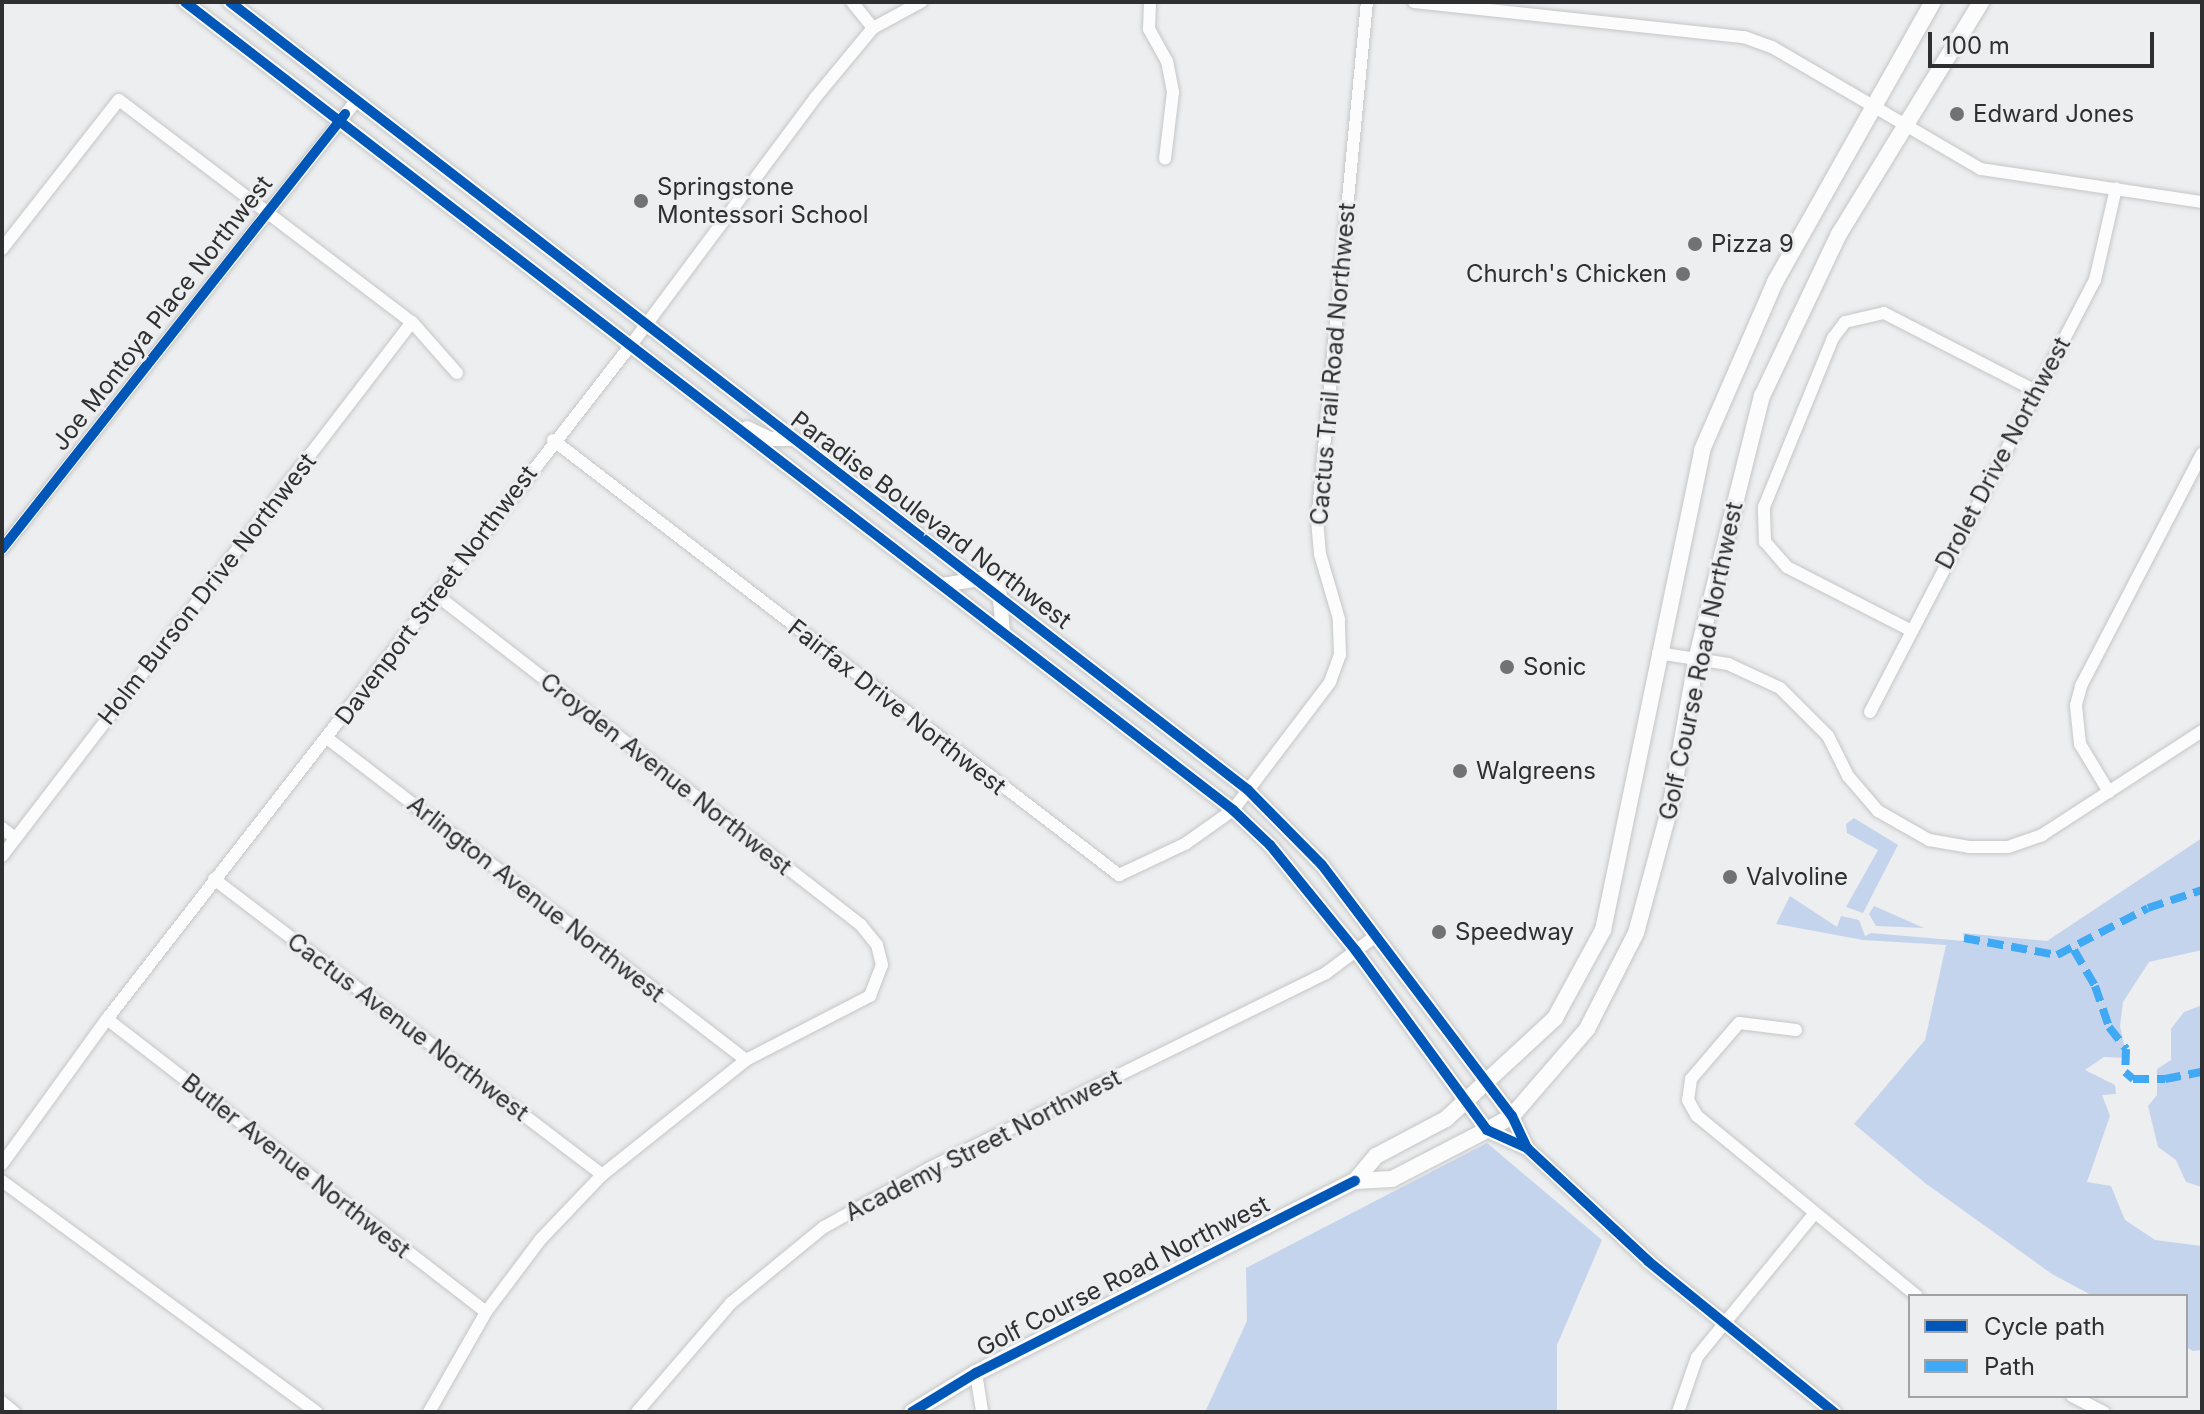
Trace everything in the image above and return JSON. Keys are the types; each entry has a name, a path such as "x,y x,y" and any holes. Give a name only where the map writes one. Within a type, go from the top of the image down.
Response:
{"main road":[{"name":"Golf Course Road Northwest","path":"912,1412 976,1373 1355,1181 1376,1156 1446,1119 1555,1018 1603,930 1702,450 1775,282 1871,106 1933,2"},
{"name":"Golf Course Road Northwest","path":"1355,1181 1392,1179 1512,1116 1587,1029 1636,933 1671,803 1697,656 1762,396 1839,234 1907,129 1981,2"}],"street":[{"name":"Paradise Boulevard Northwest","path":"185,2 337,123 631,345 1233,810 1270,845 1356,951 1464,1103 1487,1130 1527,1148 1723,1324 1834,1412"},
{"name":"Paradise Boulevard Northwest","path":"230,2 355,102 978,582 998,576 1000,599 1248,790 1322,865 1485,1086 1512,1116 1527,1148"},
{"path":"852,2 873,28 921,2"},
{"path":"1150,2 1149,29 1167,61 1173,92 1165,159"},
{"name":"Cactus Trail Road Northwest","path":"1248,790 1330,682 1340,655 1339,619 1320,554 1317,521 1367,2"},
{"path":"1414,2 1744,37 1772,47 1907,129 1981,169 2202,202"},
{"name":"Davenport Street Northwest","path":"2,1164 214,879 327,738 553,440 631,345 873,28"},
{"path":"2,249 119,100 412,322 457,373"},
{"name":"Joe Montoya Place Northwest","path":"2,549 355,102"},
{"name":"Drolet Drive Northwest","path":"1870,712 2034,390 2095,280 2116,188"},
{"path":"1910,630 1787,567 1765,542 1764,507 1833,338 1845,322 1864,313 1903,319 2034,390"},
{"name":"Holm Burson Drive Northwest","path":"2,856 412,322"},
{"path":"718,415 771,439 792,439"},
{"name":"Fairfax Drive Northwest","path":"553,440 1119,875 1185,844 1233,810 1248,790"},
{"path":"2109,792 2080,744 2076,705 2081,686 2202,454"},
{"path":"942,585 978,582"},
{"name":"Croyden Avenue Northwest","path":"435,594 861,925 877,945 882,965 870,996 746,1060"},
{"path":"1000,599 1003,632"},
{"path":"1658,653 1697,656 1753,673 1780,688 1828,736 1848,776 1878,811 1929,840 1970,847 2008,847 2042,835 2202,731"},
{"path":"1076,657 1087,697"},
{"name":"Arlington Avenue Northwest","path":"327,738 746,1060"},
{"path":"2,828 15,838"},
{"name":"Cactus Avenue Northwest","path":"214,879 602,1175"},
{"name":"Academy Street Northwest","path":"637,1412 731,1303 824,1227 930,1168 1326,973 1373,938"},
{"name":"Butler Avenue Northwest","path":"107,1019 486,1312"},
{"path":"1796,1030 1739,1023 1691,1079 1688,1100 1697,1116 1915,1294"},
{"path":"429,1412 486,1312 540,1240 602,1175 746,1060"},
{"path":"2,1181 316,1412"},
{"path":"1678,1412 1697,1357 1815,1213"},
{"path":"976,1373 982,1412"},
{"path":"2076,1398 2104,1412"},
{"path":"2,1402 14,1412"}],"shaded area":[{"path":"1854,818 1898,845 1863,913 1846,907 1878,850 1847,833 1846,824"},
{"path":"2202,838 2202,950 2149,962 2123,1002 2120,1026 2127,1058 2104,1057 2085,1070 2115,1085 2116,1094 2102,1095 2110,1116 2087,1182 2111,1186 2125,1220 2155,1240 2202,1246 2202,1350 2188,1348 2188,1294 2089,1294 2052,1274 1925,1183 1854,1124 1925,1040 1946,945 1863,940 1776,924 1790,896 1837,927 1841,916 1859,920 1865,936 1871,933 1964,941 1963,933 2047,941"},
{"path":"1874,906 1924,928 1876,926 1869,914"},
{"path":"2202,1005 2202,1187 2186,1182 2176,1160 2158,1147 2148,1106 2157,1095 2157,1069 2171,1060 2171,1029 2184,1012"},
{"path":"1487,1143 1602,1240 1557,1345 1557,1412 1205,1412 1247,1321 1246,1268"}],"marked path":[{"path":"1964,938 2057,955 2148,908 2202,890"},
{"path":"2074,950 2095,986 2109,1027 2126,1049 2125,1072 2133,1079 2165,1079 2202,1072"}],"cycle path":[{"path":"185,2 1233,810 1270,845 1356,951 1487,1130 1527,1148 1648,1261 1834,1412"},
{"path":"230,2 1248,790 1322,865 1512,1116 1527,1148"},
{"path":"2,549 345,114"},
{"path":"912,1412 976,1373 1355,1181"}],"place":[{"name":"Edward Jones","path":"1957,114"},
{"name":"Springstone Montessori School","path":"641,201"},
{"name":"Pizza 9","path":"1695,244"},
{"name":"Church's Chicken","path":"1683,274"},
{"name":"Sonic","path":"1507,667"},
{"name":"Walgreens","path":"1460,771"},
{"name":"Valvoline","path":"1730,877"},
{"name":"Speedway","path":"1439,932"}]}
